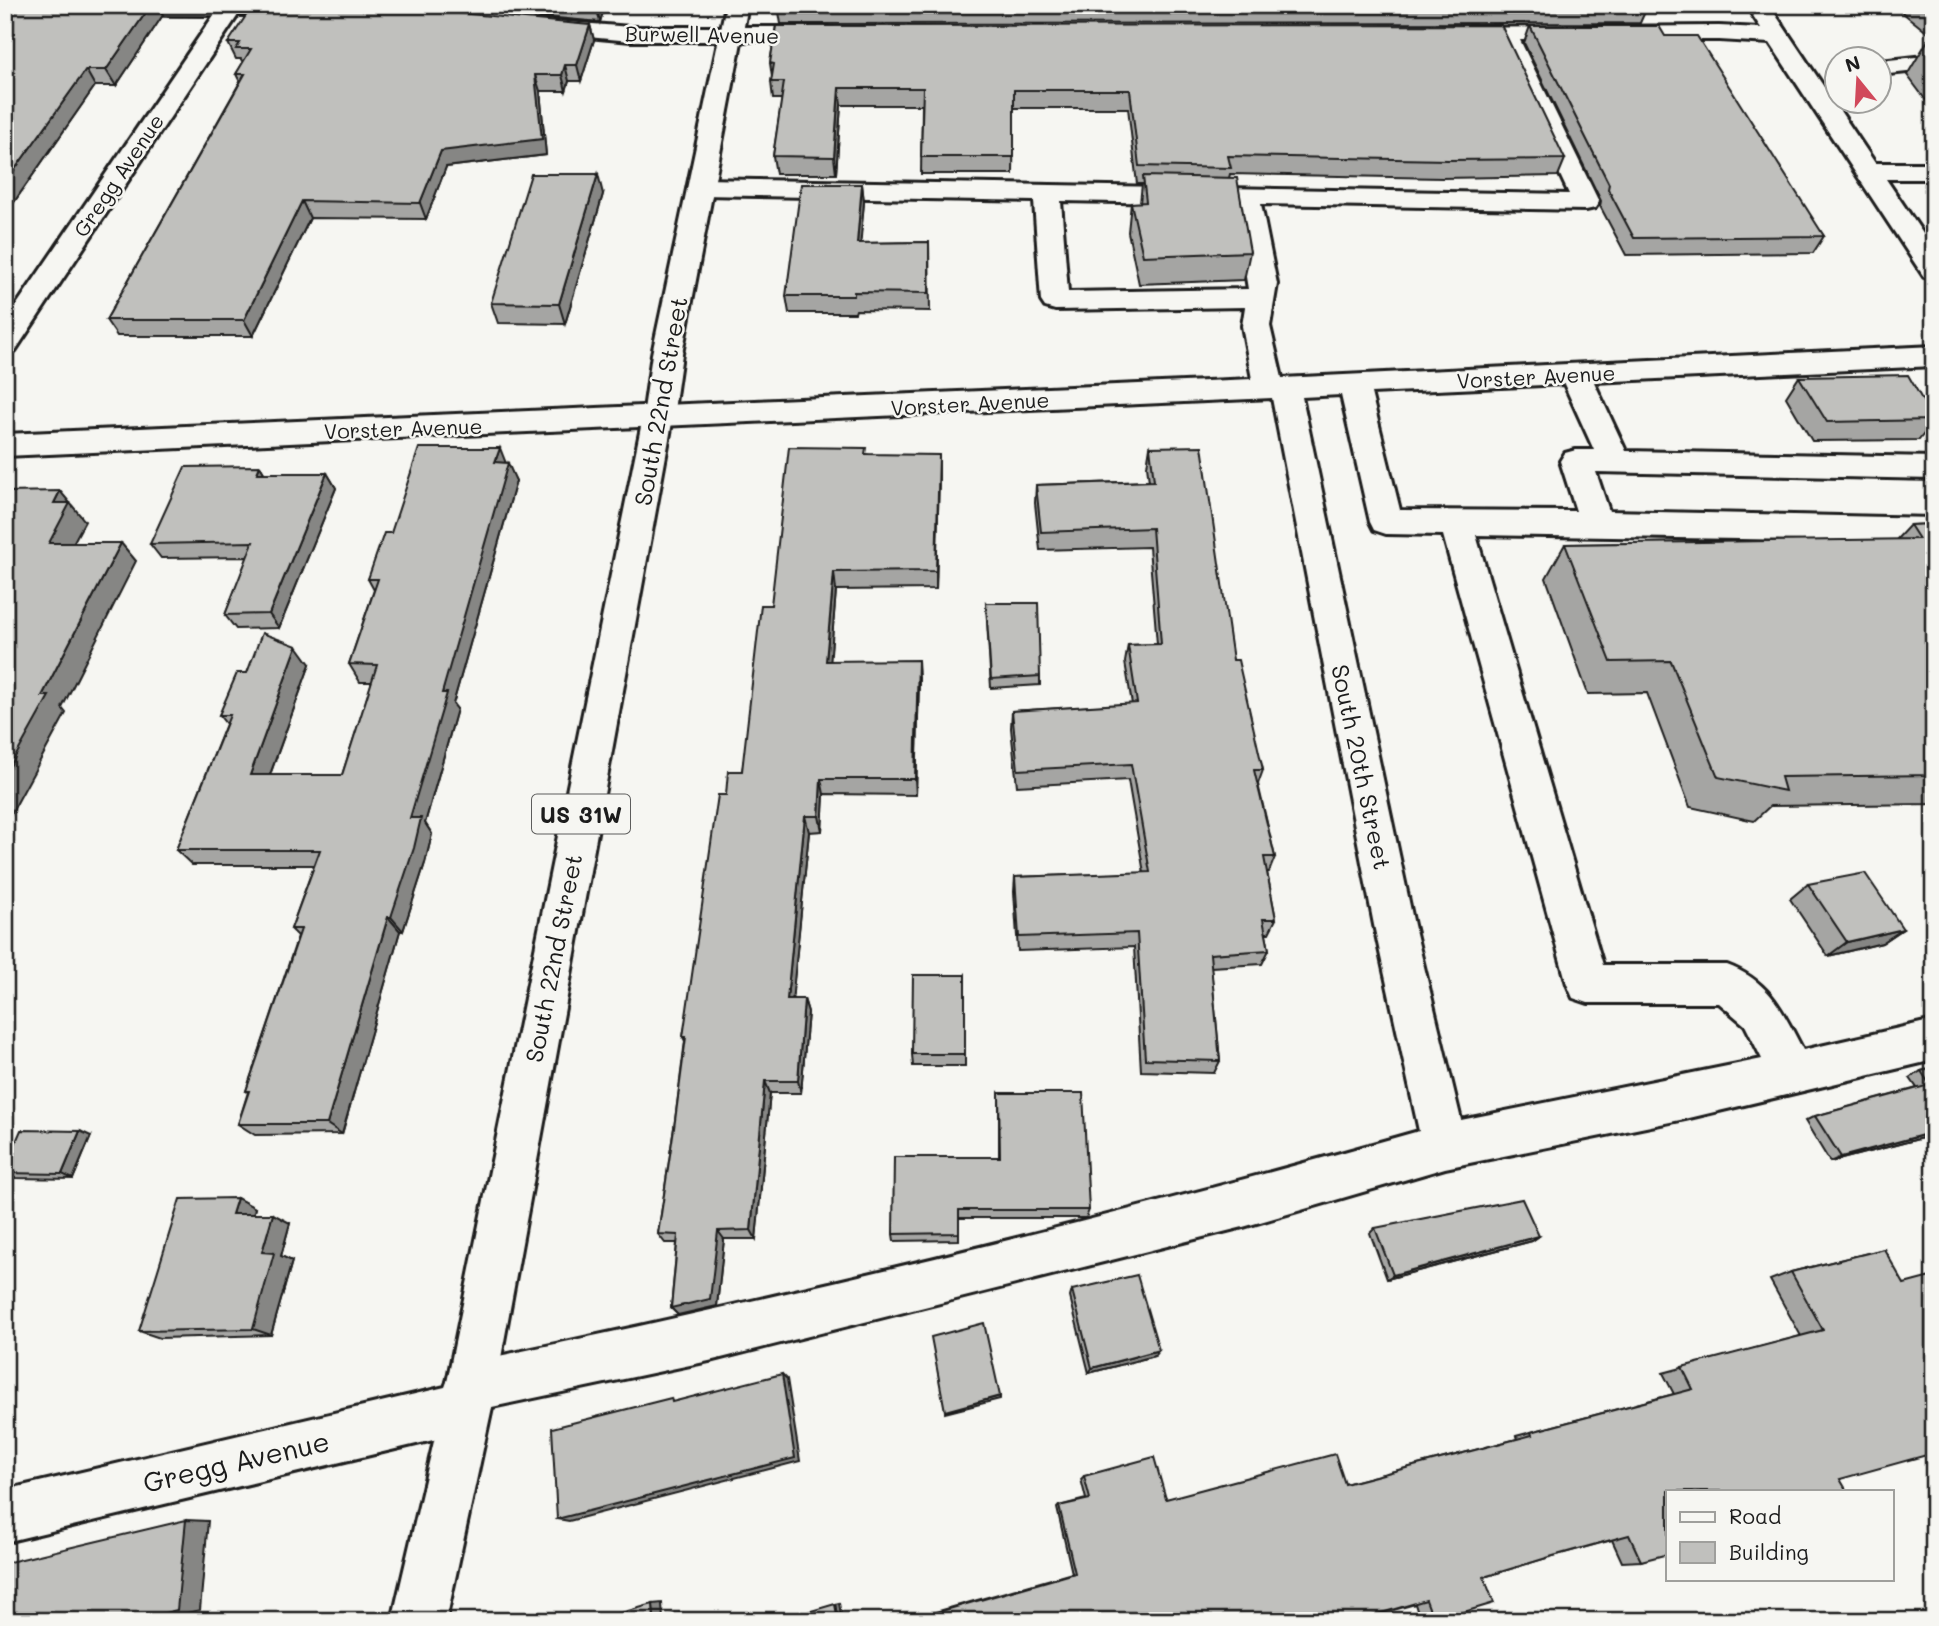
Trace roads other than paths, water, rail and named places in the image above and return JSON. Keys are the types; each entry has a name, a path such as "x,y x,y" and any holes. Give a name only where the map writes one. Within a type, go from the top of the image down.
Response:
{"street":[{"path":"1756,5 1777,36 1813,70 1867,171 1934,271"},
{"path":"5,7 321,8"},
{"name":"Gregg Avenue","path":"5,344 215,28 232,7"},
{"name":"Burwell Avenue","path":"520,25 631,34 734,20 855,34"},
{"name":"South 22nd Street","path":"419,1621 469,1397 658,417 667,354 734,20"},
{"path":"1436,33 1719,33 1777,36"},
{"path":"701,187 1586,202 1505,33"},
{"path":"1894,66 1934,62"},
{"path":"1867,171 1934,171"},
{"path":"1047,193 1055,301 1261,298"},
{"name":"South 20th Street","path":"1246,197 1263,284 1256,326 1277,388 1445,1146"},
{"name":"Vorster Avenue","path":"5,445 658,417 1934,356"},
{"path":"1575,374 1615,461"},
{"path":"1354,384 1386,522 1934,530"},
{"path":"1597,523 1576,461 1934,468"},
{"path":"1457,523 1588,984 1727,984 1760,1011 1793,1074"},
{"name":"Gregg Avenue","path":"5,1516 1243,1204 1445,1146 1685,1098 1934,1040"}]}
